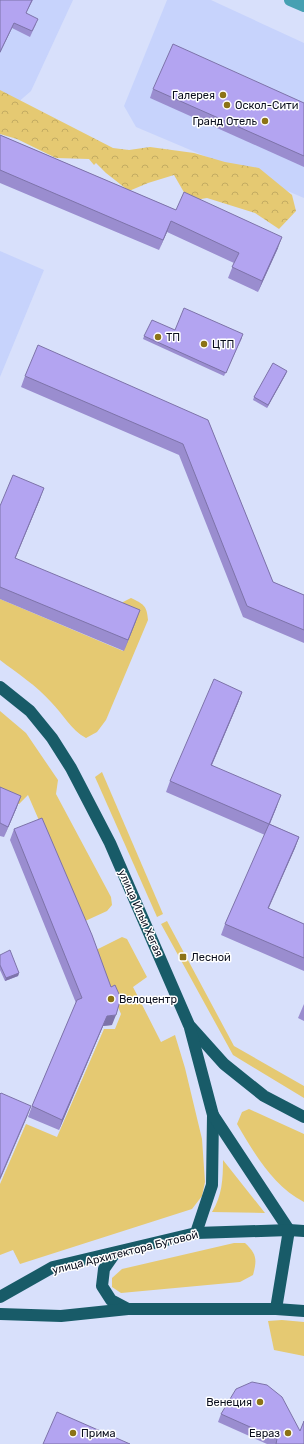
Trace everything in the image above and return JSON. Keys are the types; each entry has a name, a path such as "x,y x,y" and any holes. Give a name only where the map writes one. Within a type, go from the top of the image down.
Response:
{"main road":[{"name":"улица Ильи Хегая","path":"0,687 30,711 52,738 71,768 110,843 189,1025 224,1064 264,1096 304,1117"},
{"path":"189,1025 213,1115 212,1185 196,1233"},
{"path":"213,1115 289,1230 276,1309"},
{"name":"улица Архитектора Бутовой","path":"0,1297 53,1267 196,1233 289,1230 304,1231"},
{"path":"115,1253 104,1269 102,1286 111,1300 128,1309"},
{"path":"0,1314 61,1316 128,1309 276,1309 304,1311"}],"street":[{"path":"290,0 304,6"}],"shaded area":[{"path":"0,0 73,0 31,91 16,104 0,98"},
{"path":"167,0 211,0 304,43 304,198 136,127 124,106"},
{"path":"0,251 44,270 0,377"}],"green space":[{"path":"0,90 113,148 129,150 150,147 194,153 225,162 259,168 292,195 296,211 279,229 255,213 207,198 189,201 174,175 129,191 96,163 94,165 89,159 56,158 17,139 0,134"},
{"path":"131,598 144,606 147,611 148,620 106,720 97,732 86,738 71,726 40,691 0,660 0,599 123,651 116,613 123,602"},
{"path":"0,711 26,733 58,780 56,794 111,897 112,905 107,911 83,922 28,795 19,804 0,797"},
{"path":"102,772 163,914 157,917 95,777"},
{"path":"167,921 234,1046 304,1086 304,1098 233,1055 161,924"},
{"path":"122,937 127,939 147,977 133,987 161,1042 175,1035 185,1068 202,1139 205,1182 202,1196 192,1209 20,1264 13,1250 0,1255 0,1184 26,1124 57,1137 104,1029 115,1029 121,1014 92,952"},
{"path":"249,1109 304,1134 304,1202 283,1187 274,1178 257,1157 243,1135 237,1124 242,1112"},
{"path":"223,1160 265,1213 212,1212 218,1200 221,1187"},
{"path":"234,1243 245,1243 254,1254 255,1258 253,1275 240,1282 121,1293 112,1287 112,1278 122,1269"},
{"path":"282,1320 304,1322 304,1356 274,1350 268,1321"}],"building":[{"path":"0,0 32,0 26,13 38,19 32,31 14,23 0,52"},
{"name":"Оскол-Сити","path":"173,44 304,103 304,156 153,89"},
{"path":"0,135 176,210 184,192 282,237 262,281 232,267 239,253 171,221 163,240 0,170"},
{"name":"ЦТП","path":"184,308 243,334 226,373 144,336 152,320 175,330"},
{"path":"38,345 208,420 273,582 304,595 304,630 247,606 183,444 25,376"},
{"path":"273,363 287,371 268,405 254,397"},
{"path":"13,475 44,488 15,558 140,610 128,640 0,587 0,506"},
{"path":"214,679 242,692 211,765 281,795 269,824 170,781"},
{"path":"0,787 21,796 8,827 0,823"},
{"path":"42,818 92,935 111,987 115,985 120,1001 116,1015 107,1016 62,1120 32,1106 77,1000 82,998 14,829"},
{"path":"269,824 299,837 268,908 304,924 304,958 225,924"},
{"path":"10,950 19,973 6,978 0,965 0,955"},
{"path":"1,1093 31,1106 0,1178 0,1094"},
{"path":"252,1382 267,1385 282,1397 300,1431 304,1421 304,1444 276,1444 277,1439 221,1414 236,1389"},
{"path":"57,1412 130,1444 43,1444"}],"place":[{"name":"Галерея","path":"223,95"},
{"name":"Оскол-Сити","path":"227,105"},
{"name":"Гранд Отель","path":"265,121"},
{"name":"ТП","path":"158,337"},
{"name":"ЦТП","path":"204,344"},
{"name":"Лесной","path":"183,957"},
{"name":"Велоцентр","path":"111,999"},
{"name":"Венеция","path":"260,1402"},
{"name":"Прима","path":"73,1433"},
{"name":"Евраз","path":"288,1433"}]}
